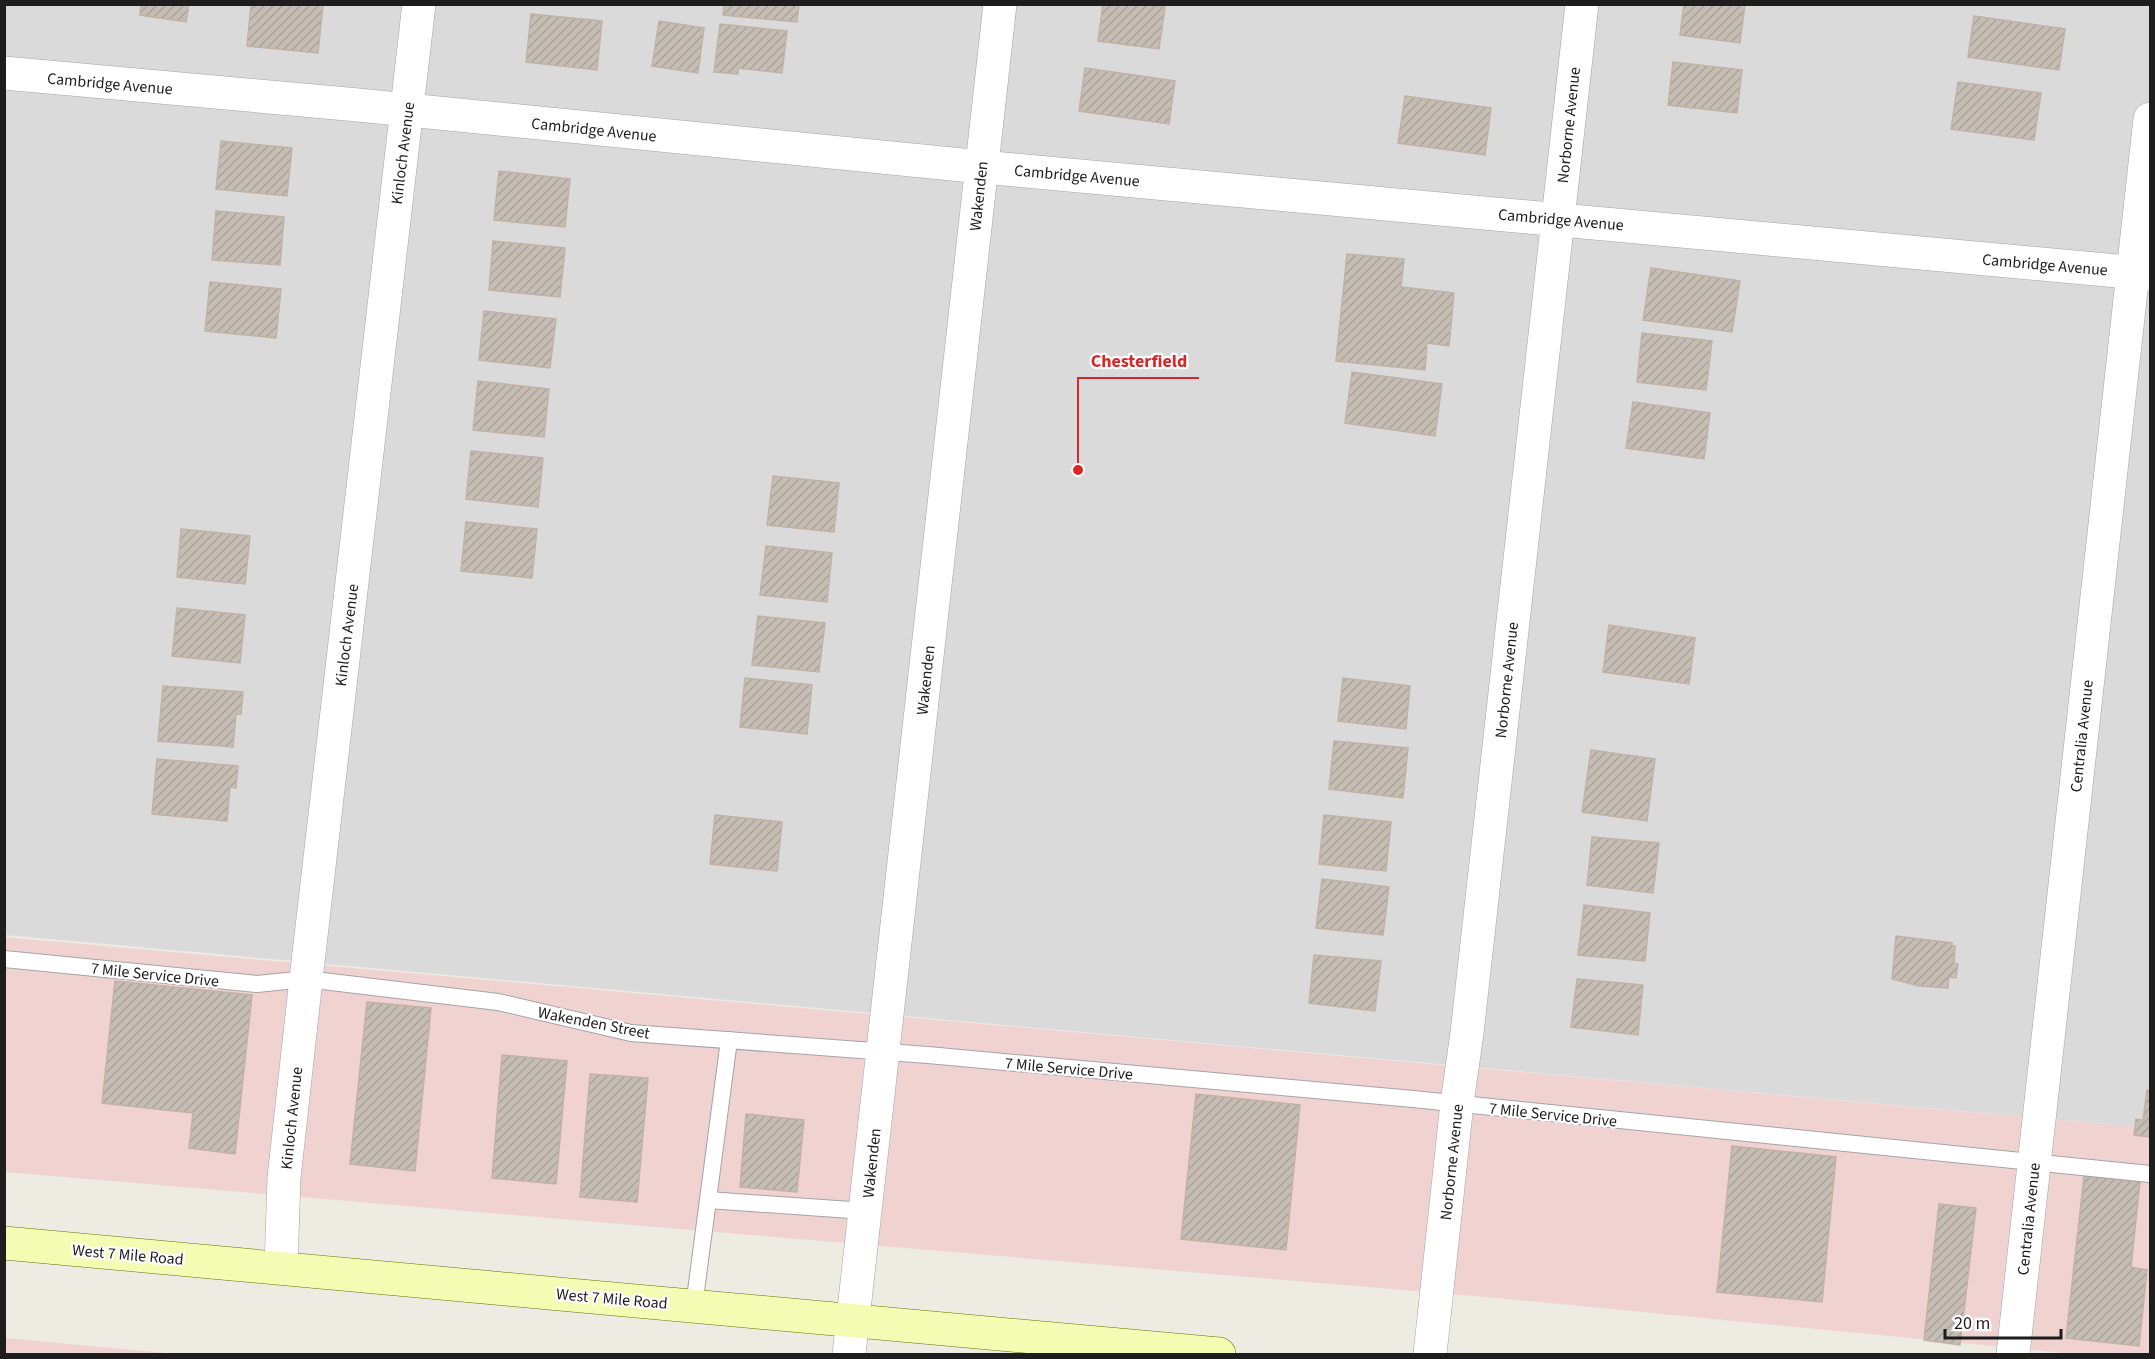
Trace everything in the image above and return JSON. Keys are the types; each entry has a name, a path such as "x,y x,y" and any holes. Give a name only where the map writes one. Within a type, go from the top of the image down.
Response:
{"main road":[{"name":"West 7 Mile Road","path":"4,1243 1219,1354"}],"street":[{"name":"Kinloch Avenue","path":"281,1267 284,1178 419,4"},
{"name":"Wakenden","path":"849,1354 1000,4"},
{"name":"Norborne Avenue","path":"1430,1354 1582,4"},
{"name":"Cambridge Avenue","path":"4,73 2142,273"},
{"name":"Centralia Avenue","path":"2013,1354 2142,273 2151,118"}],"lane":[{"name":"7 Mile Service Drive","path":"4,959 257,984 306,979"},
{"name":"Wakenden Street","path":"306,979 498,1002 631,1033 883,1051"},
{"path":"694,1306 729,1040"},
{"name":"7 Mile Service Drive","path":"883,1051 1457,1103 2151,1174"},
{"path":"708,1200 865,1211"}],"shaded area":[{"path":"4,5 2150,5 2150,1128 5,935"},
{"path":"4,937 2150,1128 2150,1354 2074,1354 1497,1298 5,1172"},
{"path":"5,1338 176,1354 5,1354"}],"building":[{"path":"141,4 189,4 186,22 140,15"},
{"path":"251,4 323,5 318,53 247,46"},
{"path":"724,4 799,4 797,22 723,15"},
{"path":"1103,4 1145,4 1165,7 1159,49 1098,41"},
{"path":"1684,4 1745,4 1740,43 1680,35"},
{"path":"531,14 602,21 597,70 526,62"},
{"path":"1974,16 2065,29 2059,70 1968,57"},
{"path":"659,21 704,28 698,73 652,66"},
{"path":"720,24 787,31 782,73 738,68 738,74 714,72"},
{"path":"1673,62 1742,70 1737,113 1668,105"},
{"path":"1085,68 1175,81 1169,124 1079,111"},
{"path":"1958,82 2041,93 2034,140 1951,129"},
{"path":"1405,96 1491,108 1485,155 1398,143"},
{"path":"221,141 292,148 287,196 216,189"},
{"path":"499,171 570,179 565,227 494,220"},
{"path":"216,211 284,217 280,265 212,260"},
{"path":"493,241 565,248 560,297 489,290"},
{"path":"1347,254 1404,259 1401,287 1454,293 1449,346 1427,343 1425,370 1336,361"},
{"path":"1651,268 1740,281 1732,332 1643,320"},
{"path":"210,282 281,289 276,338 205,331"},
{"path":"484,311 556,319 550,368 479,360"},
{"path":"1642,333 1712,341 1706,390 1637,382"},
{"path":"1352,372 1442,384 1435,436 1345,423"},
{"path":"478,381 549,389 544,437 473,430"},
{"path":"1633,402 1710,413 1704,459 1626,448"},
{"path":"471,451 543,458 538,507 466,499"},
{"path":"773,476 839,483 834,532 767,525"},
{"path":"466,522 537,529 532,578 461,571"},
{"path":"181,529 250,536 245,584 177,577"},
{"path":"766,546 832,553 827,602 760,595"},
{"path":"177,608 245,615 240,663 172,656"},
{"path":"758,616 825,623 819,672 752,665"},
{"path":"1609,625 1695,638 1689,684 1603,672"},
{"path":"745,678 812,685 807,734 740,727"},
{"path":"1343,678 1410,686 1406,729 1338,721"},
{"path":"163,686 243,692 241,714 236,714 233,747 158,741"},
{"path":"1334,741 1408,748 1403,798 1329,789"},
{"path":"1591,750 1655,759 1647,821 1582,812"},
{"path":"157,759 238,766 236,788 230,787 227,821 152,814"},
{"path":"715,815 782,822 777,871 710,864"},
{"path":"1324,815 1391,822 1386,871 1319,864"},
{"path":"1592,837 1659,843 1653,893 1587,885"},
{"path":"1322,879 1389,887 1383,935 1316,928"},
{"path":"1584,905 1650,913 1645,961 1578,955"},
{"path":"1896,936 1952,943 1952,946 1955,946 1954,963 1958,964 1956,978 1949,977 1948,988 1919,986 1892,979"},
{"path":"1314,955 1381,961 1375,1011 1309,1003"},
{"path":"1577,979 1643,985 1638,1035 1571,1027"},
{"path":"115,981 252,995 235,1154 189,1148 193,1113 102,1103"},
{"path":"367,1002 431,1008 415,1171 350,1164"},
{"path":"502,1055 567,1061 556,1184 492,1178"},
{"path":"590,1074 648,1078 637,1202 580,1197"},
{"path":"2147,1090 2150,1091 2150,1137 2134,1135 2136,1119 2143,1120"},
{"path":"1196,1094 1300,1105 1286,1250 1181,1239"},
{"path":"746,1114 804,1120 797,1192 740,1187"},
{"path":"1732,1146 1836,1157 1822,1302 1717,1292"},
{"path":"2084,1176 2140,1182 2131,1267 2147,1270 2139,1346 2066,1338"},
{"path":"1939,1204 1976,1208 1960,1345 1924,1340"}],"place":[{"name":"Chesterfield","path":"1078,470"}]}
